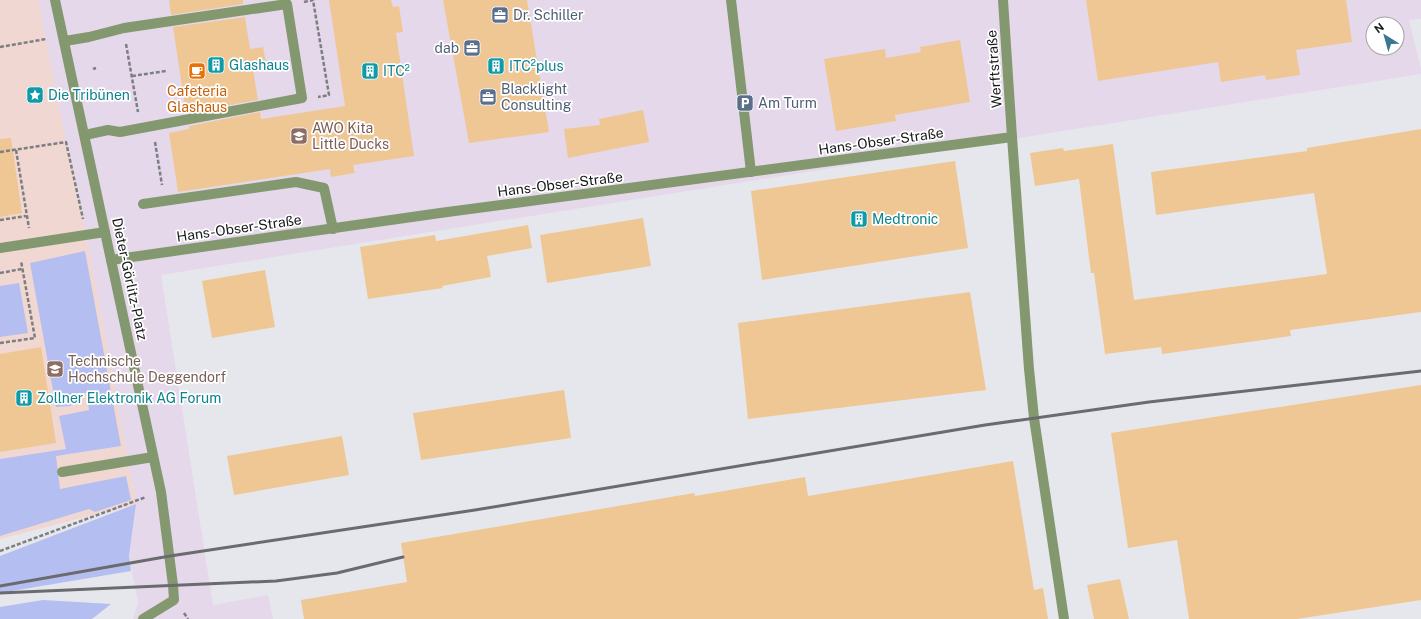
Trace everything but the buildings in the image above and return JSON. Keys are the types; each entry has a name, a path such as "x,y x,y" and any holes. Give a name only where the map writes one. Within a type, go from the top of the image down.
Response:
{"street":[{"name":"Dieter-Görlitz-Platz","path":"56,0 161,492 170,556 174,600 143,619"},
{"path":"731,0 751,172"},
{"name":"Werftstraße","path":"1003,0 1029,369 1034,418 1064,619"},
{"path":"65,41 89,37 124,28 287,4 302,98 120,132 108,130 85,135"},
{"name":"Hans-Obser-Straße","path":"111,260 1012,137"},
{"path":"143,204 296,182 324,188 333,229"},
{"path":"0,248 106,232"},
{"path":"62,472 153,457"}],"path":[{"path":"287,4 313,0 329,95 302,98"},
{"path":"124,28 141,128"},
{"path":"0,47 46,39"},
{"path":"132,76 166,71"},
{"path":"152,126 165,200"},
{"path":"0,152 66,142 86,234"},
{"path":"16,150 31,243"},
{"path":"0,220 26,216"},
{"path":"0,273 22,269 35,338 0,343"},
{"path":"0,551 161,492"}],"shaded area":[{"name":"Technische Hochschule Deggendorf","path":"0,0 38,0 86,234 136,504 0,539"},
{"path":"38,0 1421,0 1421,19 1409,20 1421,74 161,275 213,605 268,595 273,619 133,619 138,603 129,556 136,504 86,234"},
{"path":"85,251 121,446 56,456 60,489 126,476 131,500 95,512 89,509 0,536 0,459 66,449 59,416 89,410 87,393 72,393 71,406 56,407 30,263"},
{"path":"19,283 28,333 0,337 0,286"},
{"path":"136,504 129,556 131,571 0,593 0,556"},
{"path":"43,600 111,604 92,619 0,619 0,607"}],"railway":[{"path":"0,586 170,556 475,510 985,425 1149,402 1421,371"},
{"path":"0,593 276,581 337,573 403,557"}],"place":[{"name":"Dr. Schiller","path":"500,15"},
{"name":"dab","path":"472,48"},
{"name":"Glashaus","path":"216,65"},
{"name":"ITC²plus","path":"496,66"},
{"name":"Cafeteria Glashaus","path":"197,71"},
{"name":"ITC²","path":"370,71"},
{"name":"Die Tribünen","path":"35,95"},
{"name":"Blacklight Consulting","path":"488,97"},
{"name":"Am Turm","path":"745,103"},
{"name":"AWO Kita Little Ducks","path":"299,136"},
{"name":"Medtronic","path":"859,219"},
{"name":"Technische Hochschule Deggendorf","path":"55,369"},
{"name":"Zollner Elektronik AG Forum","path":"24,398"}]}
